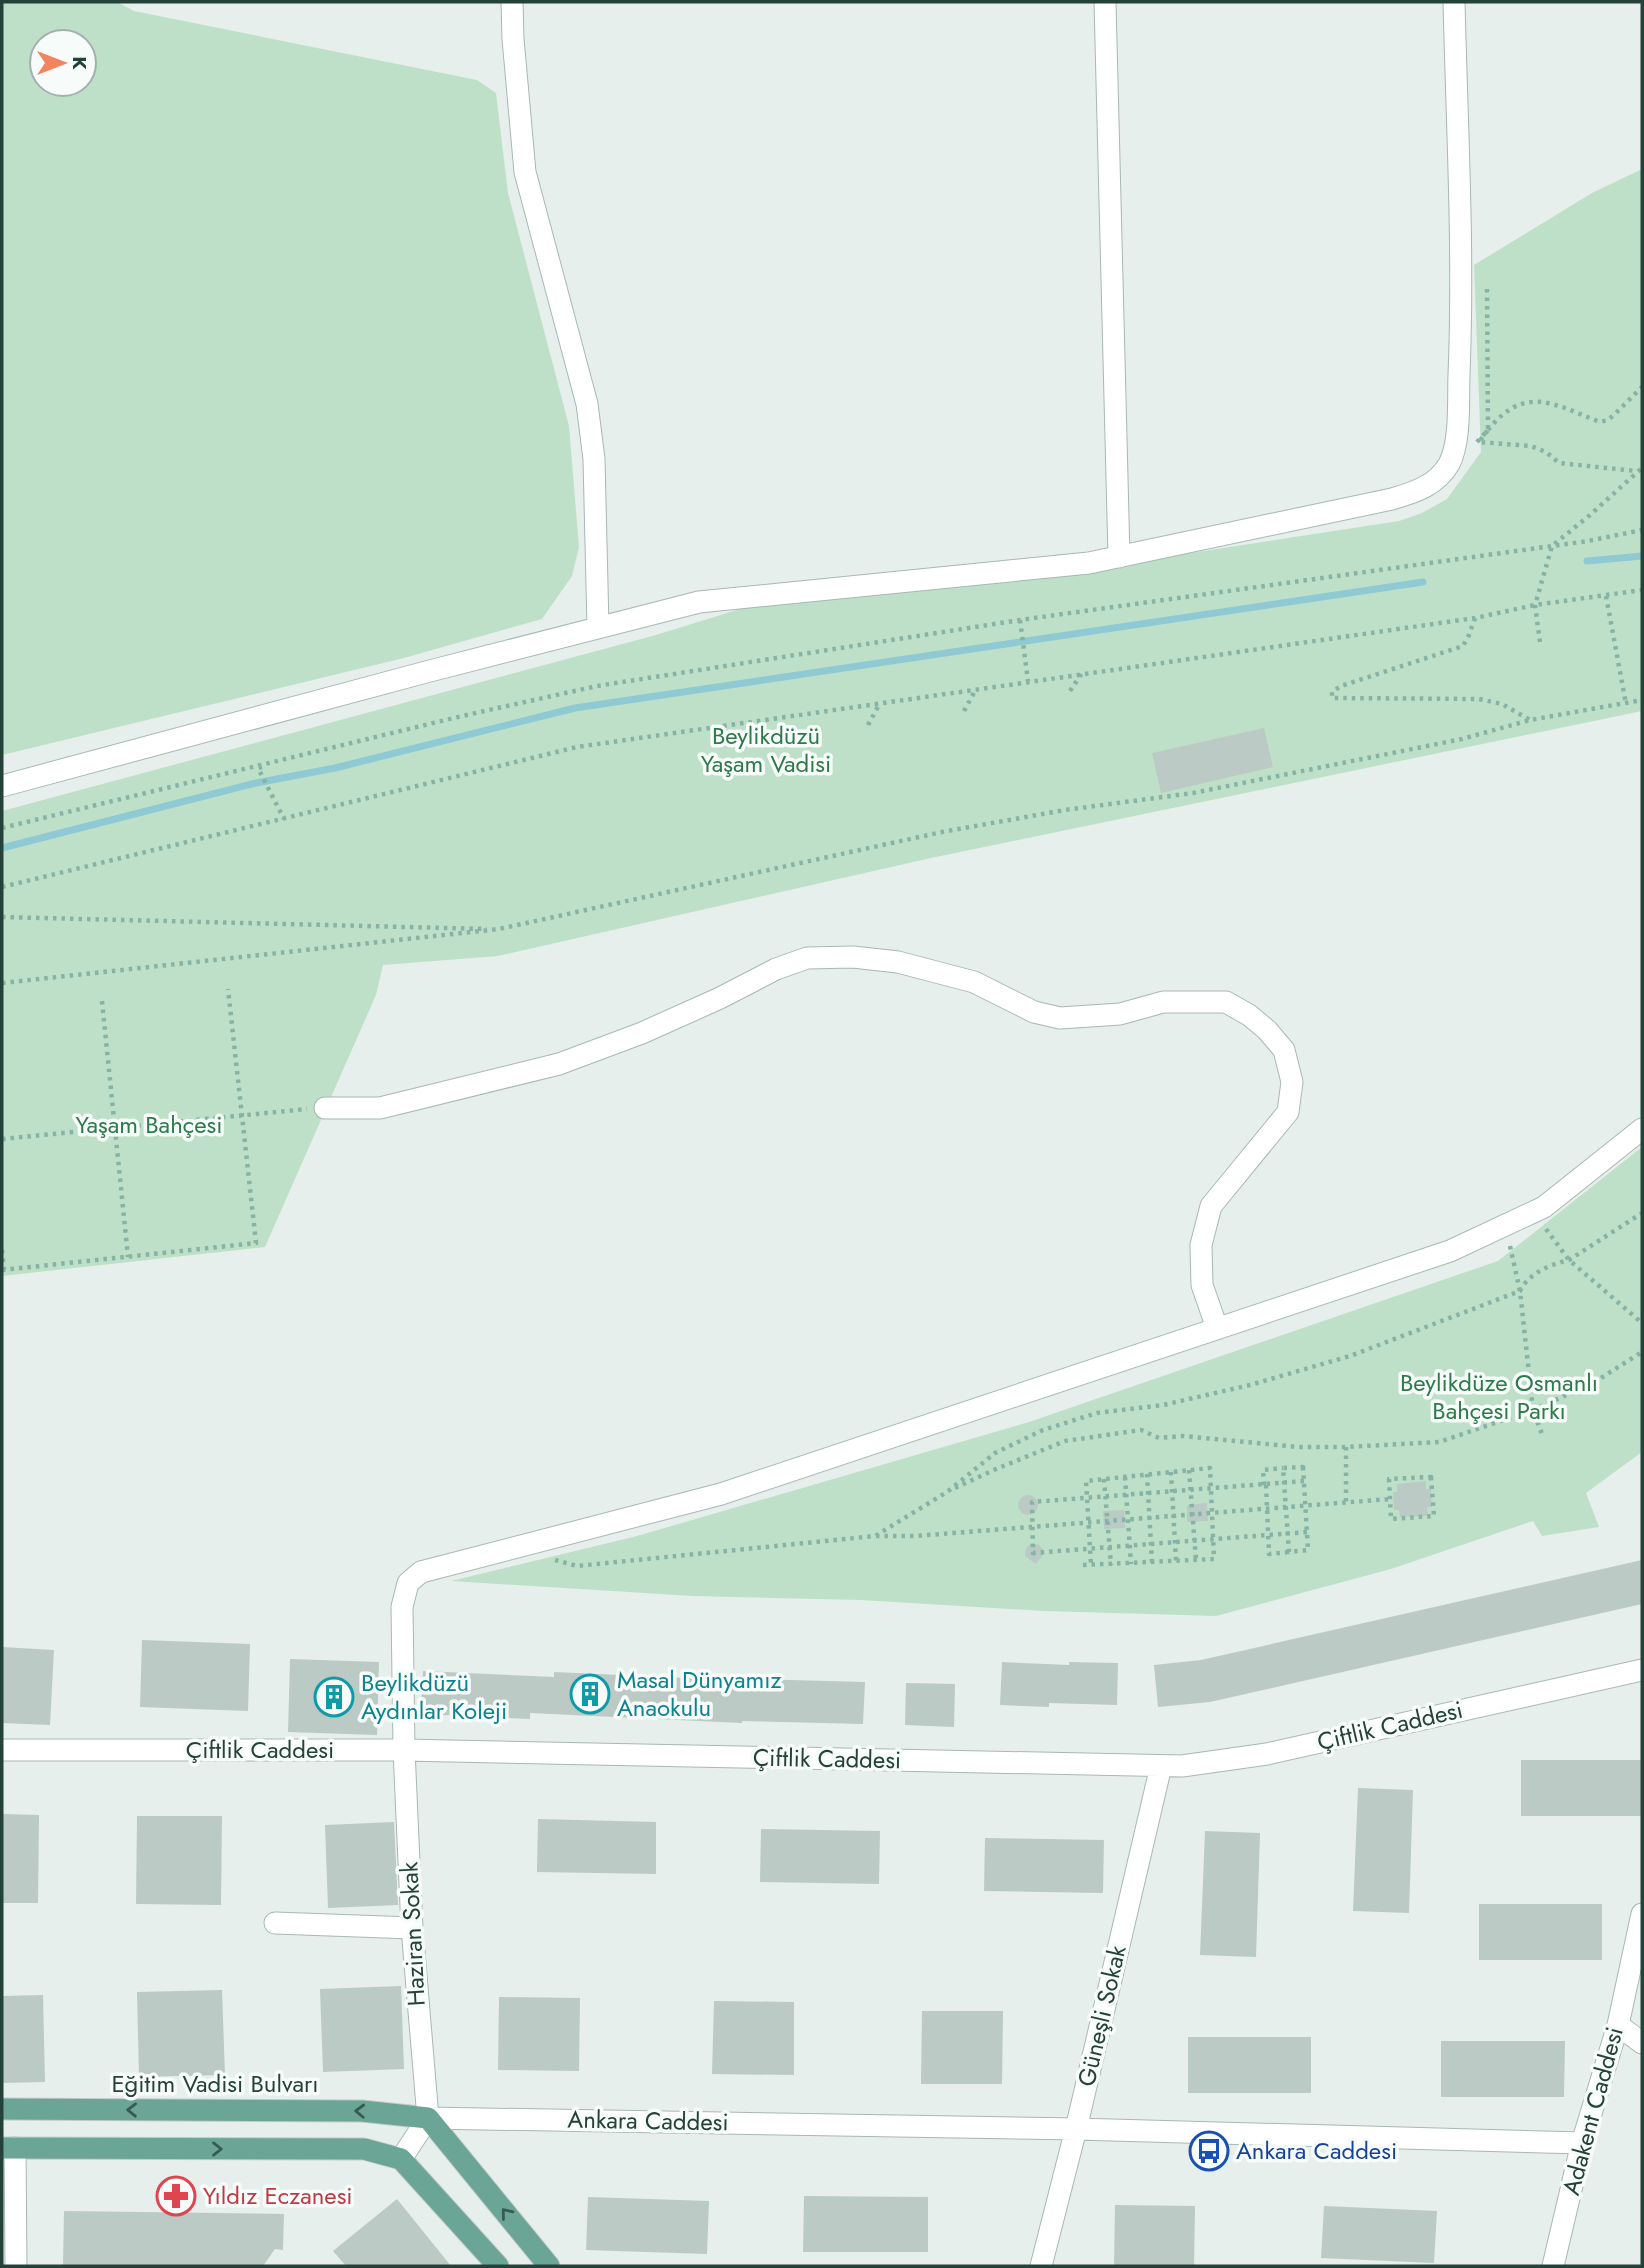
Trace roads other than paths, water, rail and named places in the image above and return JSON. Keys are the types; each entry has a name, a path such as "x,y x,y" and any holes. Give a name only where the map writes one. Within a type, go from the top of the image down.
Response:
{"main road":[{"name":"Eğitim Vadisi Bulvarı","path":"2,2109 362,2111 428,2118"},
{"path":"428,2118 549,2266"},
{"path":"8,2148 364,2149 401,2159 498,2266"}],"street":[{"path":"512,2 525,172 587,404 594,458 598,627"},
{"path":"1105,2 1119,557"},
{"path":"2,786 598,627 699,603 1088,562 1420,491 1438,479 1450,462 1457,428 1462,307 1454,2"},
{"path":"326,1108 380,1108 559,1064 642,1033 776,969 807,958 853,957 898,962 974,982 1034,1012 1060,1018 1119,1014 1163,1002 1226,1002 1249,1015 1267,1030 1284,1050 1292,1082 1288,1112 1211,1206 1201,1245 1202,1284 1217,1328"},
{"name":"Haziran Sokak","path":"428,2118 412,1928 404,1750 402,1607 408,1583 421,1572 721,1494 1450,1251 1544,1207 1642,1129"},
{"name":"Çiftlik Caddesi","path":"2,1750 404,1750 1182,1766 1267,1754 1642,1670"},
{"name":"Güneşli Sokak","path":"1041,2266 1161,1766"},
{"name":"Adakent Caddesi","path":"1553,2266 1582,2143 1618,2025 1642,1914"},
{"path":"275,1923 412,1928"},
{"path":"1618,2025 1642,2043"},
{"path":"401,2159 428,2118"},
{"name":"Ankara Caddesi","path":"428,2118 1076,2129 1582,2143"},
{"path":"8,2148 16,2266"}],"waterway":[{"path":"1587,561 1642,556"},
{"path":"2,848 256,783 335,768 575,708 1423,582"}],"place":[{"name":"Masal Dünyamız Anaokulu","path":"590,1694"},
{"name":"Beylikdüzü Aydınlar Koleji","path":"334,1697"},
{"name":"Ankara Caddesi","path":"1209,2151"},
{"name":"Yıldız Eczanesi","path":"176,2196"}],"park label":[{"name":"Beylikdüzü Yaşam Vadisi","path":"766,750"},
{"name":"Yaşam Bahçesi","path":"149,1125"},
{"name":"Beylikdüze Osmanlı Bahçesi Parkı","path":"1499,1397"}]}
